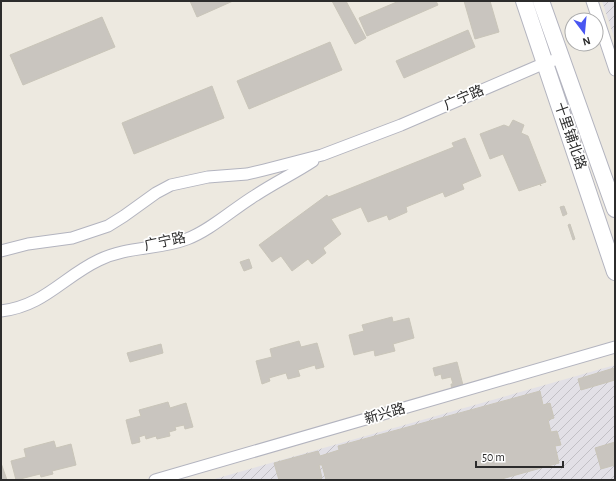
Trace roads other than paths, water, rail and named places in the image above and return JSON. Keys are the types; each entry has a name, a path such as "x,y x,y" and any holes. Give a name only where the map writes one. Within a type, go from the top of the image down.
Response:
{"street":[{"name":"十里铺北路","path":"524,1 615,272"},
{"name":"十里铺北路","path":"541,1 615,209"},
{"path":"592,1 615,70"},
{"name":"广宁路","path":"1,252 28,244 72,238 108,226 156,193 171,185 208,177 247,174 322,155 401,125 545,63 561,58"},
{"name":"广宁路","path":"1,310 18,308 32,303 49,294 80,270 108,256 126,250 172,243 197,234 257,194 322,155"},
{"name":"新兴路","path":"155,480 615,348"}]}
